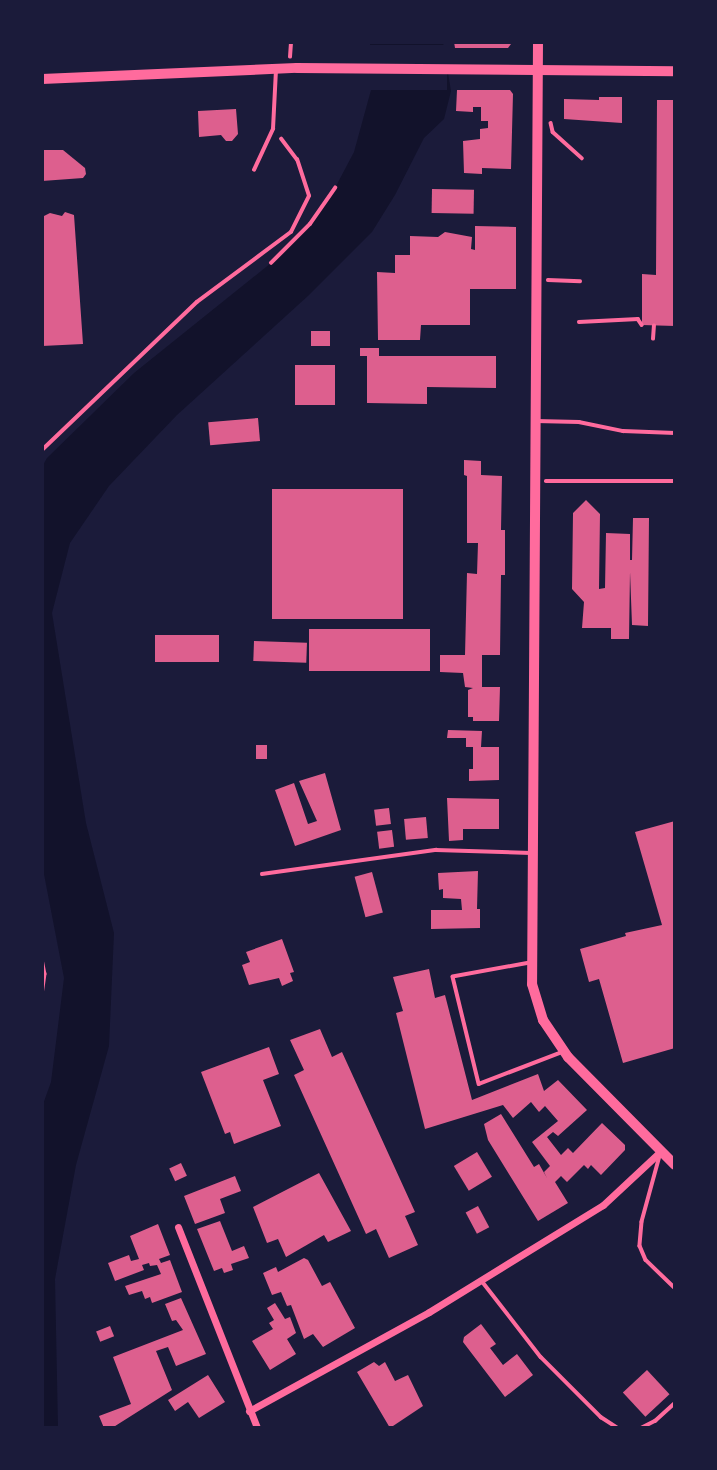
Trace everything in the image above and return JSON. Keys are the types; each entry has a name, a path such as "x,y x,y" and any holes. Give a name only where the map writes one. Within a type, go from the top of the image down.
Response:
{"street":[{"path":"538,42 530,963 536,1001 543,1020 564,1052 675,1165"},
{"path":"42,79 276,68 675,71"},
{"path":"249,1411 482,1281 603,1205 661,1151"},
{"path":"178,1227 257,1428"}],"lane":[{"path":"254,170 273,129 276,68"},
{"path":"534,421 579,422 623,431 675,433"},
{"path":"262,874 436,850 531,853"},
{"path":"530,963 453,977 479,1084 564,1052"},
{"path":"661,1151 642,1222 640,1246 646,1261 675,1288"},
{"path":"482,1281 541,1357 601,1417 618,1428"},
{"path":"641,1428 656,1421 675,1403"}],"path":[{"path":"539,123 553,123 553,132 582,158"},
{"path":"42,450 197,302 291,232 309,196 297,160 273,129"},
{"path":"271,262 310,224 335,188"},
{"path":"555,280 580,281"},
{"path":"579,322 638,319 642,326"},
{"path":"653,339 654,326"},
{"path":"534,481 675,481"},
{"path":"42,959 45,974 42,996"}],"shaded area":[{"path":"370,42 443,42 451,91 444,119 424,138 395,195 372,232 309,295 177,415 109,486 70,543 52,613 86,823 114,933 109,1046 76,1165 55,1279 58,1428 42,1428 42,1107 51,1082 64,978 42,864 42,467 47,458 134,373 271,263 310,224 335,188 354,152 371,90"}],"pier":[{"path":"367,45 447,45 447,90 367,90"}],"building":[{"path":"454,42 511,44 508,48 455,48"},
{"path":"457,90 510,90 513,94 511,169 482,168 482,174 464,173 463,141 480,139 480,129 488,128 488,121 481,121 481,107 473,107 473,112 456,111"},
{"path":"599,97 622,97 622,123 564,119 564,99 599,100"},
{"path":"657,100 675,100 675,326 642,325 642,274 656,275"},
{"path":"236,109 238,134 232,141 226,141 221,135 199,137 198,111"},
{"path":"42,150 63,150 85,168 86,174 83,178 42,181"},
{"path":"432,189 474,190 474,214 432,213"},
{"path":"65,212 74,215 83,344 42,346 42,217 50,213 62,216"},
{"path":"475,226 516,227 516,289 470,289 470,325 421,325 420,340 378,340 377,272 395,273 395,255 410,255 410,236 438,237 445,232 472,237 471,249 475,250"},
{"path":"311,331 330,331 330,346 311,346"},
{"path":"360,348 379,348 379,356 496,356 496,388 427,387 427,404 367,403 367,356 360,356"},
{"path":"295,365 335,365 335,405 295,405"},
{"path":"258,418 260,441 210,445 208,422"},
{"path":"464,460 481,461 481,475 502,476 501,530 505,530 505,575 501,575 500,655 482,655 482,687 500,687 499,721 473,721 473,717 468,717 468,690 473,688 465,687 463,673 440,672 440,655 465,655 467,573 477,574 478,543 467,543 467,476 464,475"},
{"path":"272,489 403,489 403,619 272,619"},
{"path":"586,500 600,514 599,589 605,588 606,533 630,534 632,560 633,518 649,518 648,626 632,625 630,572 629,639 611,639 611,628 582,628 584,602 572,589 573,513"},
{"path":"309,629 430,629 430,671 309,671"},
{"path":"155,635 219,635 219,662 155,662"},
{"path":"254,641 307,643 306,663 253,661"},
{"path":"448,730 482,731 481,747 499,747 499,780 469,781 469,769 473,769 473,747 466,747 466,738 447,738"},
{"path":"256,745 267,745 267,759 256,759"},
{"path":"325,773 341,830 295,846 275,790 294,783 308,824 317,821 299,781"},
{"path":"447,798 499,799 499,829 463,829 463,840 449,841"},
{"path":"389,808 391,824 376,826 374,810"},
{"path":"426,817 428,838 406,840 404,819"},
{"path":"675,821 675,1048 623,1063 599,979 589,982 580,949 626,936 625,933 662,925 635,832"},
{"path":"392,830 394,847 379,849 377,832"},
{"path":"478,871 477,909 480,909 480,928 431,929 431,910 462,910 461,899 443,898 443,889 439,890 438,873"},
{"path":"372,872 383,913 365,917 355,877"},
{"path":"282,939 294,972 290,973 293,981 282,986 279,978 249,985 242,965 250,962 246,952"},
{"path":"429,969 435,998 445,995 472,1100 538,1074 544,1091 558,1080 587,1110 558,1136 553,1132 547,1137 561,1155 568,1148 573,1153 602,1123 625,1145 625,1150 601,1175 591,1165 588,1169 584,1165 567,1182 561,1176 555,1182 568,1203 538,1221 488,1140 484,1124 501,1114 534,1167 539,1164 547,1178 544,1172 550,1166 532,1142 558,1121 545,1106 539,1112 531,1102 513,1118 503,1105 425,1129 396,1013 403,1011 393,977"},
{"path":"320,1029 332,1057 342,1052 415,1212 405,1216 418,1245 389,1258 376,1229 366,1234 294,1075 304,1070 290,1040"},
{"path":"269,1047 279,1074 263,1080 281,1126 234,1144 230,1132 225,1134 201,1072"},
{"path":"477,1152 492,1177 469,1191 454,1166"},
{"path":"181,1163 187,1176 175,1181 169,1168"},
{"path":"319,1173 351,1231 328,1242 324,1235 286,1257 278,1239 267,1243 253,1207"},
{"path":"235,1176 241,1191 220,1199 225,1213 195,1224 184,1196"},
{"path":"478,1206 489,1227 477,1234 466,1213"},
{"path":"220,1221 232,1251 244,1246 249,1258 231,1264 233,1270 224,1273 222,1268 214,1271 197,1229"},
{"path":"158,1224 170,1255 159,1259 161,1263 170,1260 182,1292 152,1303 150,1297 145,1299 142,1291 129,1295 125,1286 161,1274 157,1265 142,1265 144,1270 115,1281 108,1263 129,1255 131,1261 139,1259 130,1236"},
{"path":"304,1258 308,1260 322,1286 330,1282 355,1328 323,1347 313,1334 304,1339 291,1305 287,1306 281,1292 272,1295 263,1273 276,1267 278,1272"},
{"path":"181,1298 206,1354 176,1366 168,1347 156,1351 172,1390 112,1428 104,1428 99,1416 131,1404 113,1357 183,1330 176,1320 172,1321 165,1304"},
{"path":"275,1303 285,1319 290,1317 296,1333 287,1339 296,1354 270,1370 252,1341 273,1329 269,1323 274,1320 267,1308"},
{"path":"481,1324 496,1344 490,1348 503,1365 517,1354 533,1375 505,1397 463,1342 464,1337"},
{"path":"110,1326 114,1336 100,1342 96,1332"},
{"path":"374,1362 379,1366 385,1362 395,1381 408,1375 423,1406 390,1428 357,1372"},
{"path":"647,1370 670,1394 645,1417 623,1393"},
{"path":"208,1375 225,1402 199,1418 188,1402 175,1411 168,1400"}]}
